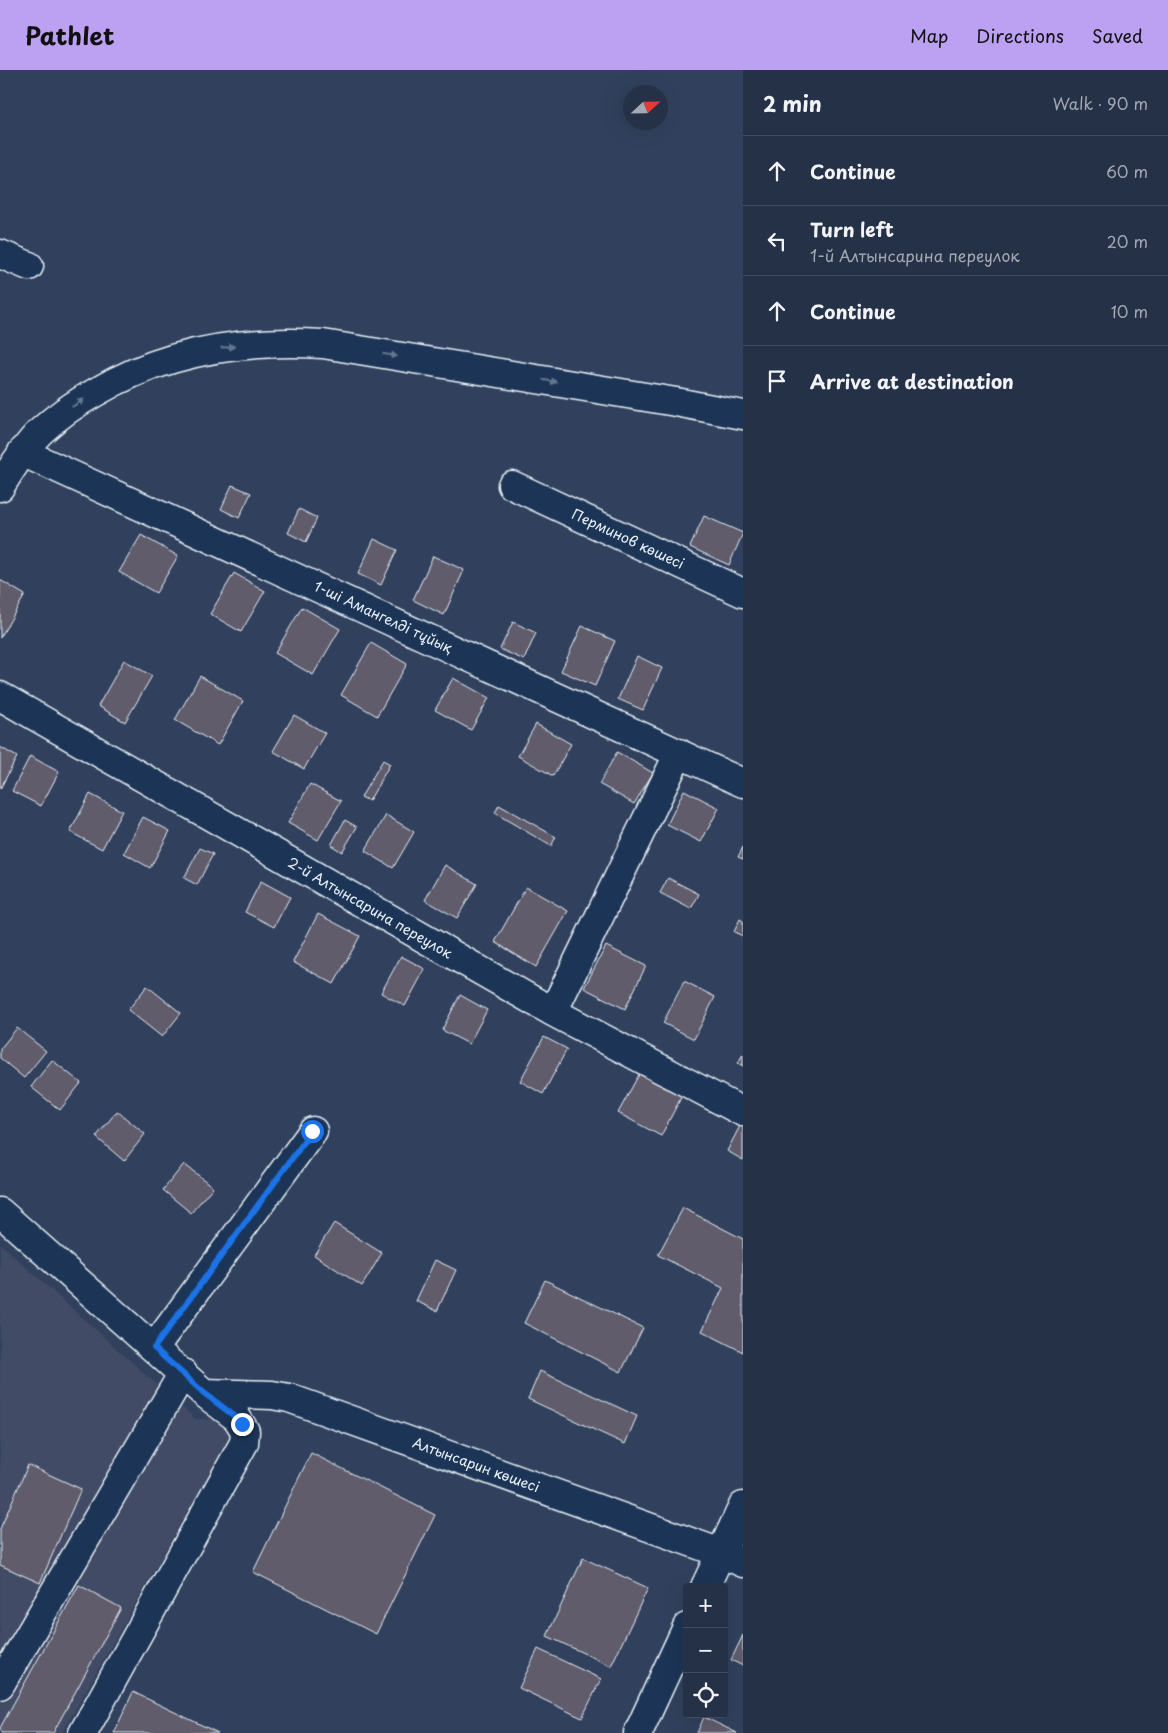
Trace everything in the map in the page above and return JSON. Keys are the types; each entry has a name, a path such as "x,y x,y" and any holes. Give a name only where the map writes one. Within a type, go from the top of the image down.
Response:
{"main road":[{"path":"0,254 29,266"},
{"path":"0,487 31,442 55,418 86,397 115,381 155,363 197,351 220,348 295,342 323,344 676,402 743,415"},
{"name":"1-ші Амангелді тұйық","path":"31,442 743,783"},
{"name":"Перминов көшесі","path":"512,486 743,593"},
{"name":"2-й Алтынсарина переулок","path":"0,696 553,1012 743,1112"},
{"path":"553,1012 679,753"},
{"path":"154,1348 312,1131"},
{"path":"0,1212 204,1393 237,1418 246,1431 244,1443 83,1733"},
{"path":"0,1685 182,1373"},
{"name":"Алтынсарин көшесі","path":"204,1393 272,1395 289,1398 732,1558"},
{"path":"709,1583 732,1558 743,1506"},
{"path":"638,1733 687,1628"}],"shaded area":[{"path":"0,1244 195,1419 239,1420 62,1733 0,1733"}],"building":[{"path":"232,485 251,493 239,518 221,509"},
{"path":"299,509 317,518 306,542 288,533"},
{"path":"704,516 743,533 729,565 690,547"},
{"path":"141,535 178,556 156,593 119,572"},
{"path":"374,539 397,550 381,585 358,574"},
{"path":"433,556 464,570 444,615 413,600"},
{"path":"234,573 265,591 241,632 210,614"},
{"path":"0,580 25,595 0,638"},
{"path":"302,607 340,629 313,675 275,653"},
{"path":"513,622 536,633 524,660 500,649"},
{"path":"582,626 615,641 595,686 561,671"},
{"path":"371,643 407,664 377,716 341,695"},
{"path":"637,656 662,668 643,710 618,699"},
{"path":"124,660 152,676 125,722 98,706"},
{"path":"200,676 243,701 218,745 175,720"},
{"path":"453,678 489,698 471,730 435,710"},
{"path":"294,715 325,733 304,769 273,751"},
{"path":"536,724 571,744 553,776 518,756"},
{"path":"0,747 17,757 0,789"},
{"path":"617,752 653,773 634,804 599,784"},
{"path":"30,756 59,772 41,806 12,791"},
{"path":"383,760 390,764 369,801 361,797"},
{"path":"310,784 341,801 318,840 288,823"},
{"path":"684,790 719,808 701,842 667,825"},
{"path":"90,794 122,811 102,849 70,832"},
{"path":"499,805 556,837 551,846 495,813"},
{"path":"386,815 414,832 393,868 365,851"},
{"path":"143,817 170,831 150,868 124,853"},
{"path":"345,820 357,827 342,852 331,845"},
{"path":"743,847 743,859 738,857"},
{"path":"200,848 213,854 197,885 184,878"},
{"path":"445,865 477,884 457,918 425,900"},
{"path":"668,878 699,894 691,909 660,893"},
{"path":"261,881 290,897 274,927 245,912"},
{"path":"526,887 568,911 536,967 495,942"},
{"path":"318,914 360,936 334,984 293,962"},
{"path":"740,919 743,921 743,936 734,932"},
{"path":"606,946 646,966 625,1009 584,988"},
{"path":"401,956 425,969 405,1006 381,993"},
{"path":"684,981 715,997 694,1039 663,1023"},
{"path":"147,986 181,1013 162,1037 128,1010"},
{"path":"460,995 487,1010 469,1044 442,1030"},
{"path":"17,1028 46,1051 24,1078 0,1058 0,1049"},
{"path":"544,1037 567,1049 543,1094 520,1081"},
{"path":"743,1054 743,1066 738,1063"},
{"path":"52,1060 81,1083 60,1110 31,1087"},
{"path":"643,1067 685,1090 661,1136 618,1113"},
{"path":"117,1111 145,1134 124,1161 96,1137"},
{"path":"741,1124 743,1126 743,1160 727,1151"},
{"path":"184,1164 213,1187 191,1213 163,1190"},
{"path":"683,1208 743,1239 743,1352 702,1331 723,1288 658,1255"},
{"path":"334,1223 382,1253 362,1286 314,1255"},
{"path":"435,1260 456,1270 437,1311 416,1301"},
{"path":"545,1280 643,1328 621,1372 524,1323"},
{"path":"540,1371 637,1416 625,1444 528,1399"},
{"path":"311,1453 435,1515 376,1634 253,1572"},
{"path":"28,1465 81,1489 40,1583 0,1565 0,1529"},
{"path":"583,1558 648,1588 611,1666 547,1636"},
{"path":"79,1585 121,1608 53,1733 1,1733 0,1728"},
{"path":"743,1635 743,1666 731,1660"},
{"path":"538,1649 601,1679 582,1718 519,1688"},
{"path":"133,1692 218,1733 114,1733"},
{"path":"704,1718 706,1718 737,1733 697,1733"}],"route":[{"path":"242,1424 154,1348 312,1131"}]}
